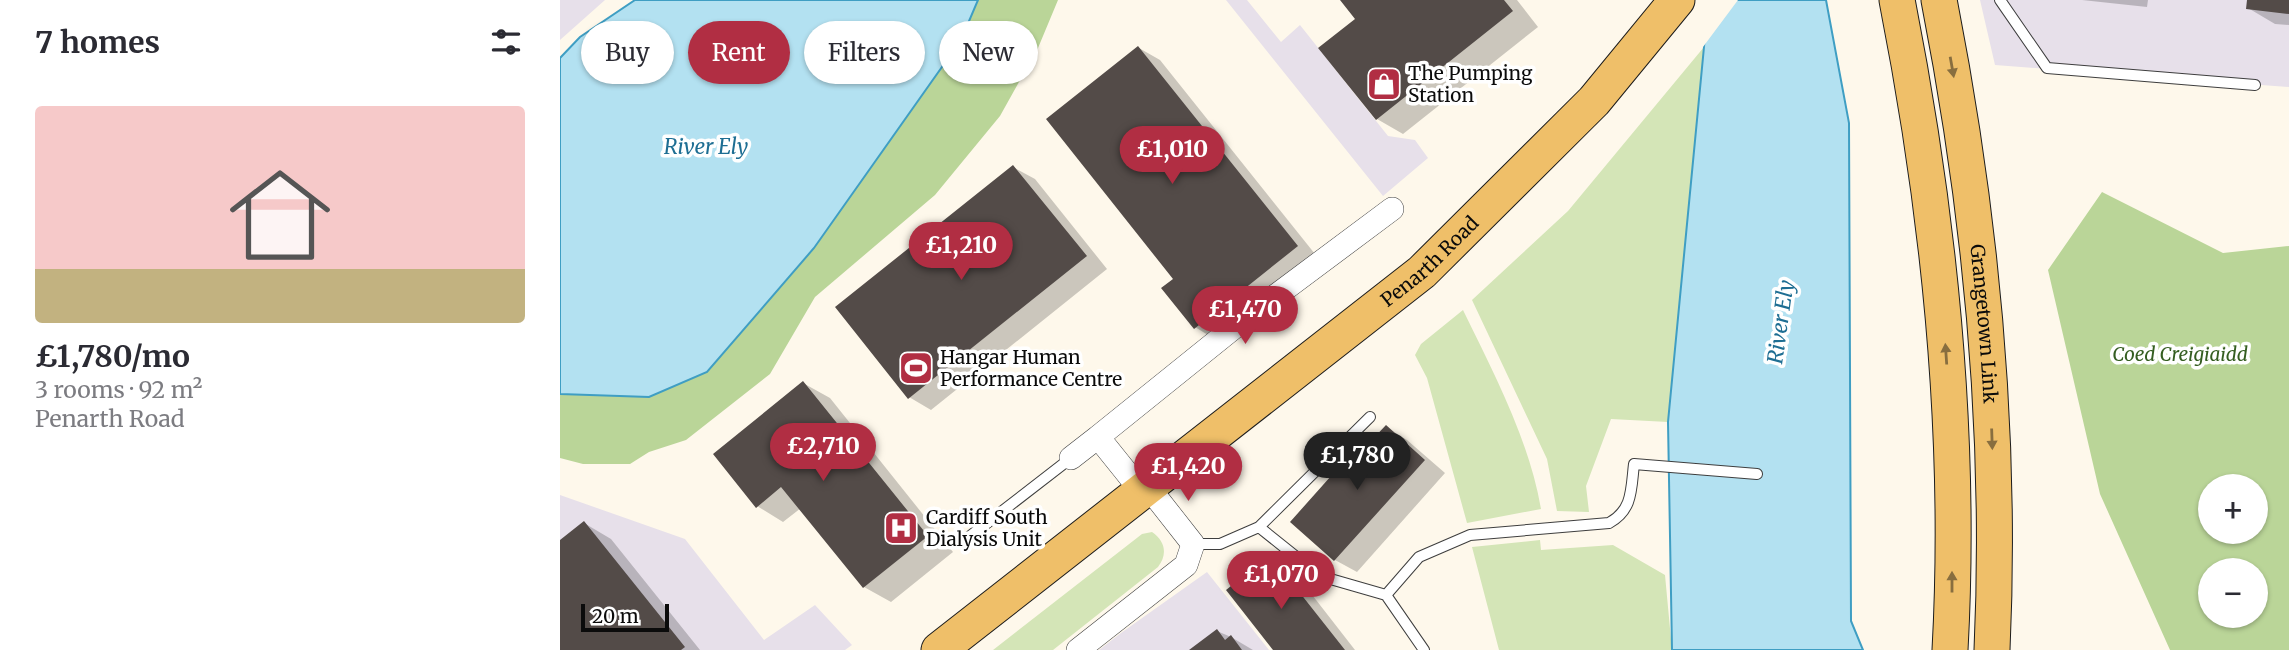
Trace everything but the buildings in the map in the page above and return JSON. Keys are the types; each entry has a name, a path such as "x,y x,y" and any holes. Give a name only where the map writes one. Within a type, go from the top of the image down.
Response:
{"main road":[{"name":"Penarth Road","path":"939,650 1422,272 1594,101 1677,0"},
{"path":"1897,0 1923,149 1945,346 1953,510 1950,650"},
{"name":"Grangetown Link","path":"1939,0 1965,137 1988,344 1994,513 1992,650"}],"street":[{"path":"1070,458 1242,321 1392,209"},
{"path":"1078,650 1186,565 1193,544 1098,437"}],"lane":[{"path":"2000,0 2047,68 2255,85"},
{"path":"1193,544 1220,544 1259,527 1370,417"},
{"path":"965,540 1070,458"},
{"path":"1386,595 1419,557 1470,536 1609,523 1622,516 1630,503 1634,464 1757,474"},
{"path":"1259,527 1320,576 1386,595 1424,650"}],"shaded area":[{"path":"560,0 605,0 581,21 560,40"},
{"path":"1226,0 1247,0 1281,42 1300,25 1388,136 1415,140 1428,158 1383,196"},
{"path":"1980,0 2289,0 2289,87 1995,65"},
{"path":"560,495 685,539 764,640 815,605 852,645 845,650 560,650"},
{"path":"1207,572 1269,650 1099,650 1121,633"}],"green space":[{"path":"978,0 1058,0 1038,48 1038,21 969,21"},
{"path":"1704,47 1668,422 1611,419 1586,486 1589,512 1557,511 1547,459 1472,300 1568,211"},
{"path":"939,65 939,84 1018,84 1000,116 935,195 815,297 770,374 686,440 649,452 630,464 583,464 560,458 560,394 649,397"},
{"name":"Coed Creigiaidd","path":"2102,192 2223,253 2289,246 2289,650 2170,650 2100,494 2048,270"},
{"path":"1463,310 1519,432 1541,509 1467,523 1427,378 1415,355 1421,344"},
{"path":"1152,532 1160,539 1164,548 1158,567 1053,650 993,650 1142,534"},
{"path":"1540,540 1541,550 1613,545 1665,575 1672,650 1499,650 1472,547"}],"water":[{"name":"River Ely","path":"635,0 978,0 969,21 939,21 939,71 814,248 707,372 649,397 560,394 560,58 581,36 581,84 674,84 674,21 604,21"},
{"name":"River Ely","path":"1691,0 1826,0 1849,123 1851,621 1863,650 1672,650 1668,422 1706,26"}],"pier":[{"path":"1687,0 1738,0 1700,51 1703,26"}],"place":[{"name":"The Pumping Station","path":"1384,84"},
{"name":"Hangar Human Performance Centre","path":"916,368"},
{"name":"Cardiff South Dialysis Unit","path":"901,528"}]}
